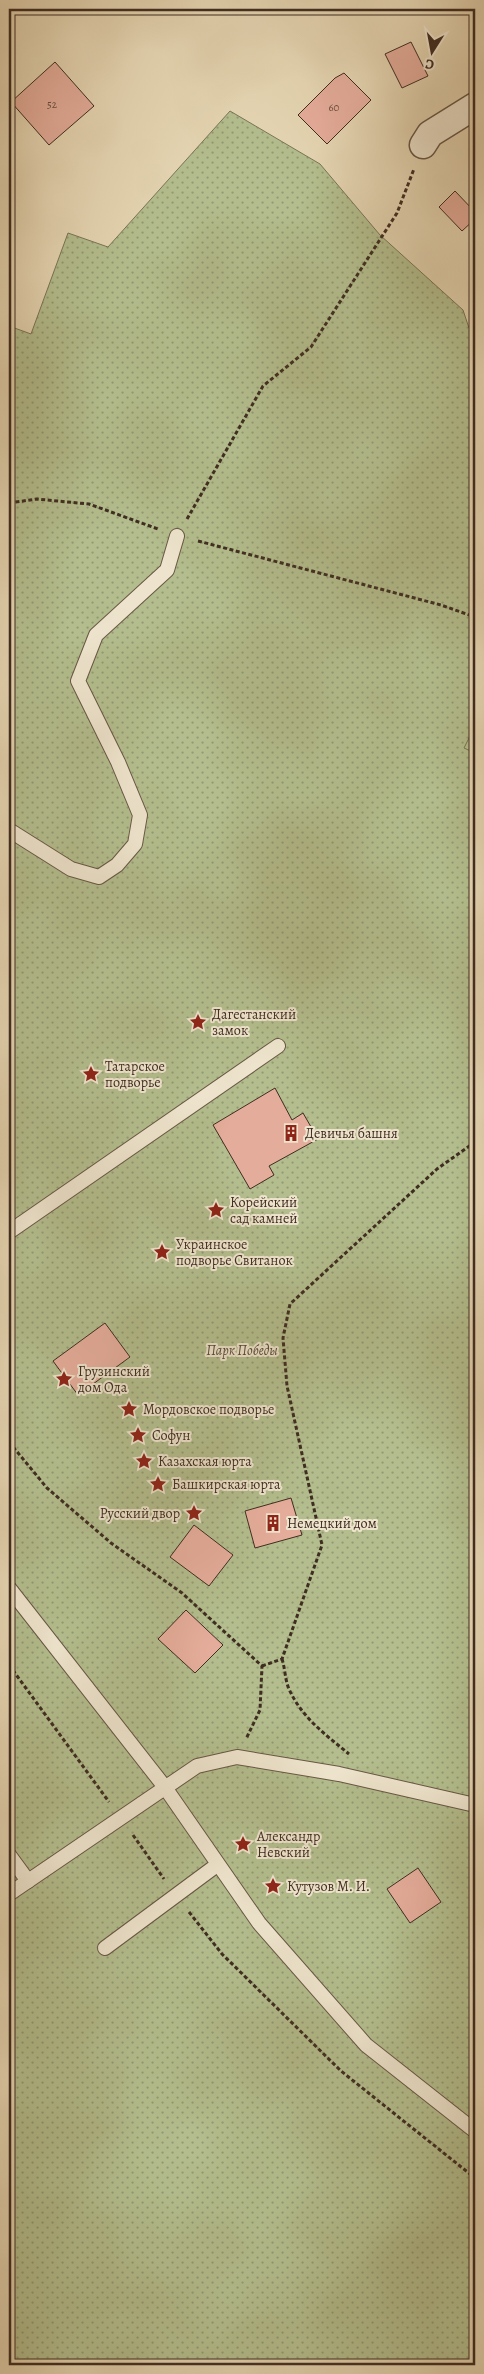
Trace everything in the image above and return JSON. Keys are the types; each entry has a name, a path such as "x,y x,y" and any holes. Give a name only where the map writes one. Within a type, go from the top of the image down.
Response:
{"street":[{"path":"423,145 430,134 475,106"}],"lane":[{"path":"9,830 72,869 99,878 117,865 134,844 140,814 118,762 78,681 96,635 167,570 178,536"},
{"path":"9,1232 278,1046"},
{"path":"9,1588 164,1786 259,1923 366,2045 475,2131"},
{"path":"9,1894 164,1786 197,1766 237,1757 339,1774 475,1805"},
{"path":"9,1854 28,1881"},
{"path":"104,1948 217,1864"}],"path":[{"path":"178,536 263,386 311,347 397,213 423,145"},
{"path":"9,502 37,499 89,504 178,536 441,605 475,617"},
{"path":"355,1758 323,1734 302,1712 289,1688 282,1659 322,1545 288,1386 283,1338 290,1304 437,1169 475,1142"},
{"path":"9,1442 47,1488 111,1543 182,1593 262,1666"},
{"path":"262,1666 282,1659"},
{"path":"9,1665 175,1896 222,1954 341,2072 475,2178"},
{"path":"237,1757 260,1710 262,1666"}],"green space":[{"name":"Парк Победы","path":"230,111 320,164 380,235 463,310 469,328 475,333 475,2365 9,2365 9,326 31,334 68,233 108,247"},
{"path":"475,726 475,753 464,748"}],"building":[{"path":"411,42 428,76 402,88 385,54"},
{"path":"55,62 94,106 49,145 11,102"},
{"path":"344,73 371,100 327,144 298,115 335,78"},
{"path":"455,191 475,212 475,219 462,231 439,207"},
{"name":"Девичья башня","path":"275,1088 292,1120 303,1113 318,1139 269,1166 274,1175 250,1189 213,1125"},
{"path":"105,1323 130,1357 78,1395 53,1361"},
{"name":"Немецкий дом","path":"291,1498 302,1535 255,1548 245,1511"},
{"path":"194,1525 233,1555 209,1586 170,1557"},
{"path":"186,1610 223,1645 195,1673 158,1639"},
{"path":"418,1868 441,1902 410,1923 387,1889"}],"place":[{"name":"Дагестанский замок","path":"198,1022"},
{"name":"Татарское подворье","path":"91,1074"},
{"name":"Девичья башня","path":"291,1133"},
{"name":"Корейский сад камней","path":"216,1210"},
{"name":"Украинское подворье Свитанок","path":"162,1252"},
{"name":"Грузинский дом Ода","path":"64,1379"},
{"name":"Мордовское подворье","path":"129,1409"},
{"name":"Софун","path":"138,1435"},
{"name":"Казахская юрта","path":"144,1461"},
{"name":"Башкирская юрта","path":"158,1484"},
{"name":"Русский двор","path":"194,1513"},
{"name":"Немецкий дом","path":"273,1523"},
{"name":"Александр Невский","path":"243,1844"},
{"name":"Кутузов М. И.","path":"273,1886"}]}
